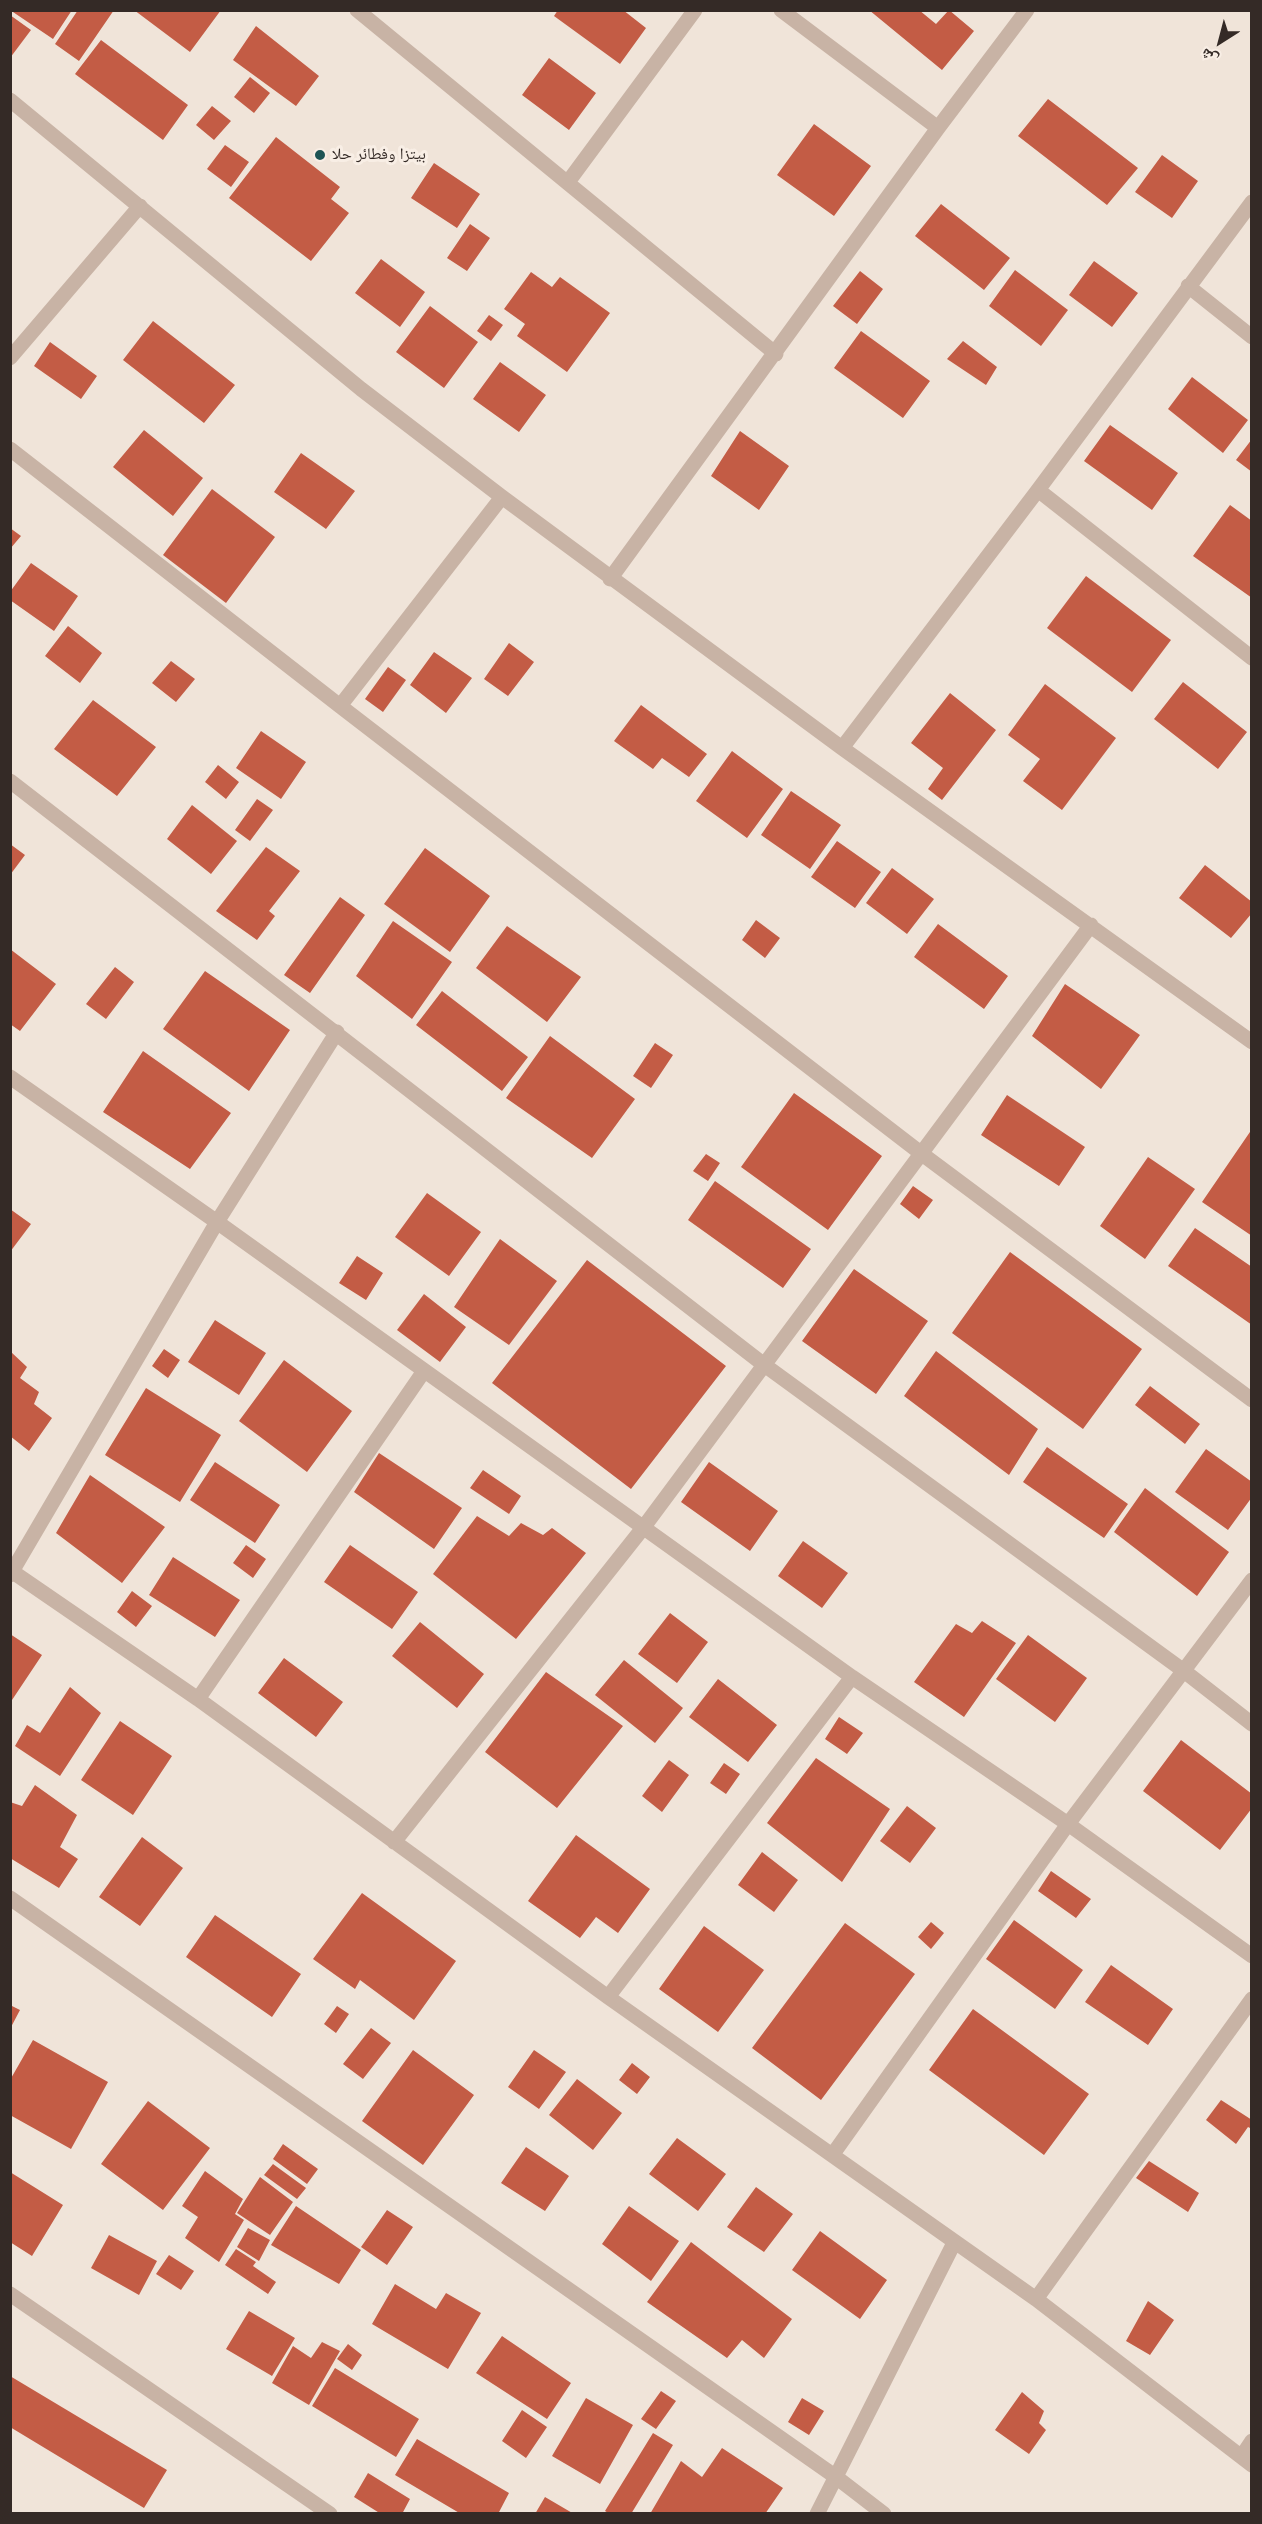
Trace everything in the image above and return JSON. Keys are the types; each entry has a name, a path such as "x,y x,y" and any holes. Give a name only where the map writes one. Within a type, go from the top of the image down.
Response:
{"street":[{"path":"357,10 776,354"},
{"path":"568,182 695,10"},
{"path":"781,10 938,129"},
{"path":"610,579 1027,10"},
{"path":"10,100 362,389 610,579 1251,1042"},
{"path":"842,748 1038,490 1251,202"},
{"path":"10,358 140,206"},
{"path":"1188,286 1251,337"},
{"path":"10,449 922,1154 1251,1400"},
{"path":"1038,490 1251,658"},
{"path":"340,706 502,497"},
{"path":"10,781 763,1364 1184,1671 1251,1724"},
{"path":"394,1842 643,1528 1090,925"},
{"path":"337,1032 217,1222 11,1572 198,1699 608,1997 1036,2299 1247,2460 1251,2441"},
{"path":"10,1077 217,1222 852,1677 1068,1824 1251,1956"},
{"path":"198,1699 424,1371"},
{"path":"833,2154 1068,1824 1251,1580"},
{"path":"608,1997 852,1677"},
{"path":"10,1898 836,2477 884,2514"},
{"path":"1036,2299 1251,1999"},
{"path":"817,2514 954,2243"},
{"path":"10,2294 330,2514"}],"building":[{"path":"10,10 72,10 53,39"},
{"path":"78,10 114,10 79,61 55,44"},
{"path":"134,10 221,10 190,52"},
{"path":"558,10 623,10 646,28 620,64 554,16"},
{"path":"869,10 919,10 936,24 949,10 974,31 942,70"},
{"path":"10,15 31,30 10,58"},
{"path":"256,26 319,76 296,106 233,60"},
{"path":"101,40 188,105 163,140 75,74"},
{"path":"549,58 596,93 569,130 522,95"},
{"path":"250,77 270,93 254,113 234,97"},
{"path":"1048,99 1138,168 1107,205 1018,136"},
{"path":"212,106 231,121 214,140 196,125"},
{"path":"814,124 871,166 834,216 777,175"},
{"path":"276,137 340,187 331,199 349,213 311,261 229,198"},
{"path":"225,145 249,162 231,187 207,169"},
{"path":"1162,155 1198,181 1172,218 1135,192"},
{"path":"434,163 480,194 457,228 411,198"},
{"path":"941,204 1010,258 984,290 915,236"},
{"path":"470,224 490,238 467,271 447,258"},
{"path":"381,259 425,292 400,327 355,293"},
{"path":"1094,261 1138,293 1112,327 1069,295"},
{"path":"1015,270 1068,310 1041,346 989,306"},
{"path":"860,271 883,289 857,324 833,306"},
{"path":"531,272 552,287 560,277 610,313 567,372 517,336 525,324 504,309"},
{"path":"430,306 478,342 444,388 396,352"},
{"path":"489,315 503,325 491,341 477,331"},
{"path":"153,321 235,385 204,423 123,360"},
{"path":"861,331 930,381 903,418 834,368"},
{"path":"963,341 997,367 986,385 947,359"},
{"path":"50,342 97,376 81,399 34,366"},
{"path":"500,362 546,395 519,432 473,399"},
{"path":"1192,377 1248,420 1223,453 1168,409"},
{"path":"1110,425 1178,473 1152,510 1084,461"},
{"path":"144,430 203,478 173,516 113,467"},
{"path":"740,431 789,466 759,510 711,476"},
{"path":"1252,439 1252,472 1236,460"},
{"path":"301,453 355,491 326,529 274,492"},
{"path":"212,489 275,537 226,603 163,555"},
{"path":"1230,505 1252,521 1252,598 1193,556"},
{"path":"10,528 21,536 10,549"},
{"path":"31,563 78,596 54,631 10,600 10,592"},
{"path":"1086,576 1171,640 1132,692 1047,628"},
{"path":"68,626 102,653 80,683 45,656"},
{"path":"509,643 534,662 508,696 484,679"},
{"path":"434,652 472,678 446,713 410,685"},
{"path":"171,661 195,679 176,702 152,683"},
{"path":"388,667 406,680 383,712 365,699"},
{"path":"1183,682 1247,732 1218,769 1154,719"},
{"path":"1045,684 1116,738 1062,810 1023,781 1040,759 1008,735"},
{"path":"950,693 996,730 942,800 928,789 943,768 911,743"},
{"path":"93,700 156,747 117,796 54,749"},
{"path":"641,705 707,754 689,777 662,758 653,769 614,741"},
{"path":"261,731 306,762 281,799 236,768"},
{"path":"732,751 783,789 747,838 696,801"},
{"path":"218,765 239,782 226,799 205,782"},
{"path":"791,791 841,825 810,869 761,835"},
{"path":"257,799 273,810 250,841 235,830"},
{"path":"192,805 237,841 211,874 167,839"},
{"path":"837,841 881,872 855,908 811,877"},
{"path":"10,844 25,855 10,875"},
{"path":"266,847 300,871 269,911 275,916 257,940 216,911"},
{"path":"425,848 490,896 450,952 384,904"},
{"path":"1205,865 1252,902 1252,913 1231,938 1179,898"},
{"path":"892,868 934,899 907,934 866,903"},
{"path":"340,897 365,915 310,993 284,975"},
{"path":"756,920 780,938 765,958 742,940"},
{"path":"393,921 452,962 412,1019 356,976"},
{"path":"938,924 1008,976 984,1009 914,957"},
{"path":"507,926 581,977 547,1022 476,968"},
{"path":"10,949 56,984 20,1031 10,1024"},
{"path":"115,967 134,982 106,1019 86,1004"},
{"path":"205,971 290,1030 249,1091 163,1029"},
{"path":"1065,984 1140,1035 1101,1089 1032,1036"},
{"path":"442,991 528,1057 502,1091 416,1025"},
{"path":"550,1036 635,1099 592,1158 506,1098"},
{"path":"655,1043 673,1055 651,1088 633,1076"},
{"path":"143,1051 231,1113 190,1169 103,1112"},
{"path":"794,1093 882,1156 828,1230 741,1167"},
{"path":"1007,1095 1085,1147 1059,1186 981,1135"},
{"path":"1252,1129 1252,1236 1202,1202"},
{"path":"706,1154 720,1163 708,1181 693,1171"},
{"path":"1148,1157 1195,1189 1145,1259 1100,1226"},
{"path":"715,1181 811,1249 783,1288 688,1220"},
{"path":"913,1186 933,1200 919,1219 900,1204"},
{"path":"427,1193 481,1232 449,1276 395,1237"},
{"path":"10,1209 31,1224 10,1252"},
{"path":"1195,1228 1252,1267 1252,1325 1168,1266"},
{"path":"500,1239 557,1281 509,1345 454,1307"},
{"path":"1010,1252 1142,1349 1083,1429 952,1333"},
{"path":"357,1256 383,1273 366,1300 339,1283"},
{"path":"587,1260 726,1366 631,1489 492,1383"},
{"path":"854,1269 928,1321 876,1394 802,1341"},
{"path":"424,1294 466,1327 440,1362 397,1330"},
{"path":"215,1320 266,1353 239,1395 188,1362"},
{"path":"164,1349 180,1360 168,1378 152,1366"},
{"path":"10,1351 27,1367 20,1378 39,1392 34,1404 52,1418 29,1451 10,1436"},
{"path":"936,1351 1038,1429 1009,1475 904,1396"},
{"path":"284,1360 352,1411 307,1472 239,1421"},
{"path":"1150,1386 1200,1424 1185,1444 1135,1405"},
{"path":"146,1388 221,1435 180,1502 105,1455"},
{"path":"1047,1447 1128,1504 1104,1538 1023,1482"},
{"path":"1206,1449 1252,1482 1252,1497 1228,1530 1175,1492"},
{"path":"379,1453 462,1508 434,1549 354,1492"},
{"path":"215,1462 280,1505 255,1543 190,1500"},
{"path":"709,1462 778,1511 750,1551 681,1502"},
{"path":"483,1470 521,1496 509,1514 470,1488"},
{"path":"90,1475 165,1527 122,1583 56,1533"},
{"path":"1145,1488 1229,1552 1197,1596 1114,1532"},
{"path":"477,1516 509,1536 521,1523 543,1535 552,1528 586,1553 516,1639 433,1574"},
{"path":"803,1541 848,1573 822,1608 778,1576"},
{"path":"246,1545 266,1559 253,1578 233,1563"},
{"path":"350,1545 418,1592 392,1629 324,1582"},
{"path":"173,1557 240,1600 215,1637 149,1595"},
{"path":"132,1591 152,1606 136,1627 117,1612"},
{"path":"670,1613 708,1642 677,1683 638,1654"},
{"path":"982,1621 1016,1643 964,1717 914,1682 956,1624 972,1633"},
{"path":"420,1622 484,1674 457,1708 392,1656"},
{"path":"10,1634 42,1655 10,1703"},
{"path":"1028,1635 1087,1678 1055,1722 996,1679"},
{"path":"284,1658 343,1702 316,1737 258,1693"},
{"path":"624,1660 683,1708 655,1743 595,1695"},
{"path":"546,1672 623,1726 557,1808 485,1752"},
{"path":"718,1679 777,1725 748,1762 689,1717"},
{"path":"70,1687 101,1713 60,1776 15,1746 27,1725 40,1733"},
{"path":"839,1717 863,1733 847,1754 825,1739"},
{"path":"120,1721 172,1756 133,1815 81,1780"},
{"path":"1181,1740 1252,1794 1252,1808 1220,1850 1143,1791"},
{"path":"816,1758 890,1809 842,1882 767,1823"},
{"path":"669,1760 689,1775 662,1812 642,1796"},
{"path":"724,1763 740,1774 726,1794 710,1783"},
{"path":"35,1785 77,1815 60,1847 78,1859 59,1888 10,1858 10,1802 22,1806"},
{"path":"907,1806 936,1828 910,1863 880,1841"},
{"path":"576,1835 650,1889 618,1933 596,1917 580,1938 528,1901"},
{"path":"142,1837 183,1868 140,1926 99,1897"},
{"path":"762,1852 798,1880 774,1912 738,1885"},
{"path":"1051,1871 1091,1899 1076,1918 1038,1891"},
{"path":"362,1893 456,1961 414,2020 360,1980 355,1989 313,1959"},
{"path":"215,1915 301,1974 272,2017 186,1957"},
{"path":"1014,1920 1083,1970 1055,2009 986,1959"},
{"path":"931,1922 944,1933 931,1949 918,1937"},
{"path":"845,1923 915,1974 821,2100 752,2048"},
{"path":"704,1926 764,1970 718,2032 659,1989"},
{"path":"1111,1965 1173,2009 1148,2045 1085,2002"},
{"path":"10,2005 20,2010 10,2029"},
{"path":"337,2006 349,2014 336,2033 324,2024"},
{"path":"973,2009 1089,2094 1044,2155 929,2070"},
{"path":"371,2028 391,2043 363,2079 343,2064"},
{"path":"33,2040 108,2082 71,2149 10,2115 10,2080"},
{"path":"413,2050 474,2095 423,2165 362,2121"},
{"path":"534,2050 566,2072 539,2109 508,2087"},
{"path":"632,2063 650,2077 637,2094 619,2080"},
{"path":"577,2079 622,2113 593,2150 549,2115"},
{"path":"1221,2100 1252,2120 1252,2129 1248,2127 1236,2144 1206,2120"},
{"path":"148,2101 210,2148 163,2210 101,2164"},
{"path":"677,2138 726,2174 698,2211 649,2174"},
{"path":"283,2144 318,2169 307,2184 273,2159"},
{"path":"526,2147 569,2176 545,2211 501,2183"},
{"path":"1149,2161 1199,2193 1188,2212 1136,2178"},
{"path":"273,2164 306,2188 297,2199 264,2175"},
{"path":"205,2171 243,2199 235,2214 244,2220 219,2262 185,2238 198,2217 182,2206"},
{"path":"10,2172 63,2205 32,2256 10,2242"},
{"path":"260,2177 293,2202 270,2235 237,2213"},
{"path":"756,2187 793,2214 764,2252 727,2227"},
{"path":"296,2206 361,2250 339,2284 271,2245"},
{"path":"629,2206 679,2241 651,2281 602,2244"},
{"path":"387,2210 413,2227 387,2265 361,2247"},
{"path":"248,2228 270,2240 259,2261 237,2247"},
{"path":"820,2231 887,2280 860,2319 792,2270"},
{"path":"109,2235 157,2261 139,2295 91,2268"},
{"path":"691,2242 792,2319 764,2358 742,2340 727,2358 647,2302"},
{"path":"236,2249 256,2262 253,2266 276,2282 268,2294 225,2265"},
{"path":"169,2255 194,2271 181,2290 156,2274"},
{"path":"395,2284 436,2309 446,2293 481,2313 448,2369 372,2324"},
{"path":"1148,2301 1174,2320 1150,2355 1126,2341"},
{"path":"249,2311 295,2338 272,2376 226,2349"},
{"path":"502,2336 571,2383 547,2419 476,2373"},
{"path":"322,2342 340,2351 309,2405 272,2383 293,2346 311,2358"},
{"path":"348,2344 362,2355 352,2370 337,2359"},
{"path":"335,2368 419,2419 396,2457 312,2406"},
{"path":"10,2376 167,2470 144,2508 10,2427"},
{"path":"661,2391 676,2401 656,2429 641,2419"},
{"path":"1022,2392 1044,2411 1039,2423 1046,2430 1029,2454 995,2430"},
{"path":"586,2398 633,2425 600,2484 552,2456"},
{"path":"802,2398 824,2411 809,2435 788,2422"},
{"path":"522,2410 547,2427 526,2458 502,2441"},
{"path":"653,2433 673,2445 631,2514 610,2514 605,2511"},
{"path":"417,2439 509,2493 498,2514 461,2514 395,2475"},
{"path":"722,2448 783,2488 765,2514 650,2514 681,2461 702,2477"},
{"path":"368,2473 410,2499 402,2514 381,2514 354,2497"},
{"path":"545,2497 574,2514 535,2514"}],"place":[{"name":"بيتزا وفطائر حلا","path":"320,155"}]}
